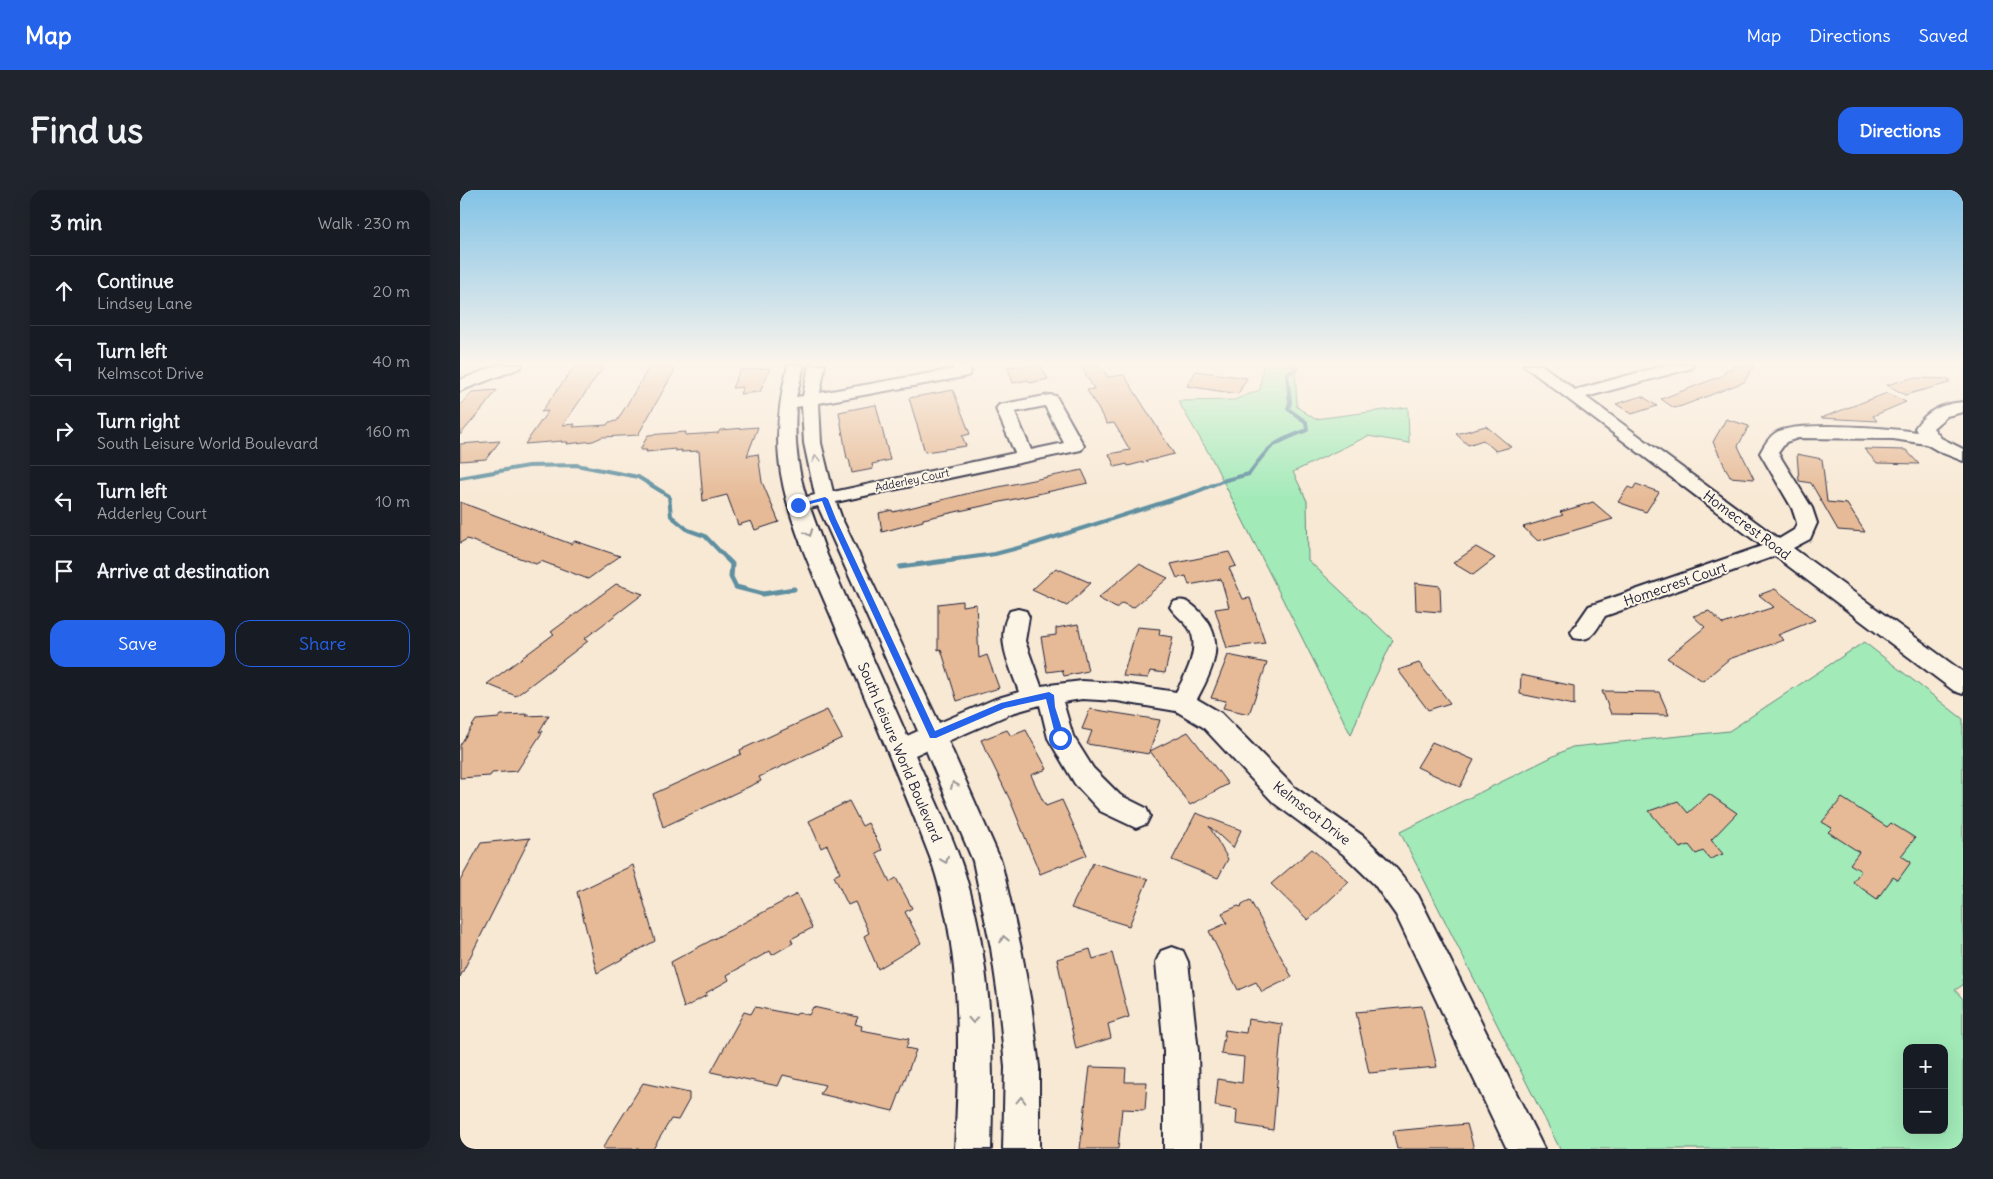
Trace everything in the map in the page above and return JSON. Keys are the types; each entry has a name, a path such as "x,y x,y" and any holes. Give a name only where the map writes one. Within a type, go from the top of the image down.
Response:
{"street":[{"name":"South Leisure World Boulevard","path":"797,410 786,447 798,505 827,580 951,874 970,960 977,1077 973,1149"},
{"name":"South Leisure World Boulevard","path":"802,410 812,440 825,499 832,519 933,736 987,861 1006,948 1015,1004 1022,1067 1021,1149"},
{"name":"Homecrest Road","path":"1591,410 1963,685"},
{"path":"1946,410 1929,419 1924,428 1925,433 1932,439 1963,456"},
{"name":"Homecrest Court","path":"1582,632 1597,611 1778,548 1803,534 1807,522 1802,508 1776,468 1769,453 1778,438 1792,433 1805,432 1893,434 1932,439"},
{"name":"Adderley Court","path":"798,505 1025,456"},
{"path":"1181,607 1200,628 1205,648 1197,677 1182,702"},
{"path":"1018,617 1013,640 1041,696 1051,707 1060,738 1084,776 1110,803 1136,816"},
{"name":"Kelmscot Drive","path":"900,750 1004,706 1041,696 1082,690 1117,692 1182,702 1212,720 1284,795 1353,845 1384,876 1402,898 1526,1149"},
{"path":"1172,962 1181,1052 1182,1149"}],"green space":[{"path":"1183,410 1301,410 1315,419 1387,410 1408,410 1409,443 1368,436 1293,472 1307,501 1308,560 1393,640 1364,701 1351,735 1211,457"},
{"path":"1864,642 1963,719 1963,985 1955,990 1963,999 1963,1149 1560,1149 1400,832 1572,747 1729,731"}],"building":[{"path":"460,410 482,410 460,435"},
{"path":"543,410 574,410 563,425 575,424 573,427 607,425 609,422 617,421 624,410 652,410 638,435 602,437 593,441 567,444 568,442 562,441 525,444 548,411 541,412"},
{"path":"851,410 877,410 890,460 872,464 873,469 852,473 849,459 847,459 839,412"},
{"path":"912,410 961,410 970,434 962,436 966,446 925,452"},
{"path":"1099,410 1146,410 1174,454 1128,466 1127,464 1115,467 1109,454 1130,450 1114,423 1107,424"},
{"path":"1625,410 1645,410 1632,414"},
{"path":"1843,410 1888,410 1873,416 1877,421 1821,418"},
{"path":"1726,419 1749,426 1738,446 1754,479 1730,477 1713,442"},
{"path":"1486,426 1511,447 1496,451 1483,440 1468,445 1456,434"},
{"path":"758,427 747,456 758,454 762,482 779,522 755,530 751,521 738,525 727,495 703,501 699,451 681,452 682,450 675,451 675,449 646,452 647,450 640,450 648,435 686,432 685,435 718,433 720,430"},
{"path":"500,441 486,459 460,461 460,444"},
{"path":"1864,449 1906,450 1919,464 1877,463"},
{"path":"1797,454 1822,459 1827,502 1847,504 1865,532 1838,530 1811,483 1799,481"},
{"path":"1082,470 1088,483 923,519 923,521 882,532 879,513 892,510 893,512 974,492"},
{"path":"1636,484 1659,492 1646,512 1618,502 1628,487 1633,489"},
{"path":"460,502 571,544 575,541 620,556 588,579 541,561 536,564 467,539 460,543"},
{"path":"1593,502 1613,519 1538,541 1523,527 1563,515 1560,512"},
{"path":"1476,547 1495,558 1473,575 1453,563"},
{"path":"1229,552 1236,566 1229,568 1243,599 1250,598 1265,643 1227,648 1215,609 1229,607 1221,579 1189,585 1186,576 1177,578 1171,564"},
{"path":"1139,564 1168,578 1133,608 1122,603 1116,608 1098,598"},
{"path":"1056,568 1091,583 1067,606 1032,590"},
{"path":"1415,583 1440,586 1441,612 1416,610"},
{"path":"616,584 643,594 584,639 588,641 516,696 487,684 554,634 551,632"},
{"path":"1775,589 1815,620 1778,635 1784,640 1729,659 1703,681 1667,658 1705,627 1693,616 1709,611 1723,624 1774,607 1759,595"},
{"path":"962,601 962,606 976,604 979,658 987,655 999,688 957,701 941,649 938,650 938,604"},
{"path":"1078,624 1088,671 1064,676 1062,670 1047,672 1041,637 1056,635 1056,628"},
{"path":"1137,627 1160,629 1159,635 1173,637 1165,673 1150,671 1148,678 1123,676"},
{"path":"1228,655 1267,663 1249,714 1223,708 1226,701 1211,698"},
{"path":"1419,663 1450,703 1428,710 1398,670"},
{"path":"1521,675 1574,686 1574,705 1520,694"},
{"path":"1602,691 1659,692 1669,715 1611,714"},
{"path":"1090,709 1160,720 1149,754 1087,744 1092,731 1082,729"},
{"path":"827,710 842,738 759,777 761,781 663,827 653,794 741,754 740,750"},
{"path":"528,714 526,716 549,715 539,732 543,731 517,771 492,773 490,776 460,778 460,745 476,720 499,718 501,715"},
{"path":"1007,730 1011,736 1026,730 1047,769 1031,775 1042,799 1046,806 1062,800 1087,855 1040,874 1010,800 981,740"},
{"path":"1188,732 1228,784 1190,805 1150,751"},
{"path":"1432,742 1474,760 1460,787 1417,767"},
{"path":"1709,794 1737,813 1711,840 1723,854 1710,859 1703,851 1696,854 1689,845 1680,848 1649,811 1678,801 1688,813"},
{"path":"1842,798 1887,827 1891,823 1915,838 1901,856 1911,862 1898,880 1893,877 1877,899 1853,882 1861,871 1850,864 1859,852 1828,832 1832,828 1822,822"},
{"path":"849,801 862,826 868,823 882,850 876,853 890,882 896,878 912,908 905,912 921,943 878,969 864,936 869,933 855,902 848,905 834,876 840,873 827,845 821,848 809,821"},
{"path":"1196,813 1241,830 1233,848 1209,826 1228,859 1218,878 1172,860"},
{"path":"530,838 460,977 460,881 481,843"},
{"path":"1312,849 1349,882 1308,920 1271,884"},
{"path":"1093,863 1148,879 1129,926 1071,908"},
{"path":"633,865 655,941 597,973 577,892"},
{"path":"797,894 812,928 791,939 793,943 772,955 770,951 727,975 729,980 684,1008 671,962"},
{"path":"1250,900 1292,977 1262,992 1256,982 1238,990 1209,931 1227,923 1222,913 1238,906 1241,907 1242,904"},
{"path":"1090,949 1093,959 1112,953 1129,1017 1108,1024 1111,1038 1076,1049 1057,959"},
{"path":"1422,1006 1437,1067 1369,1073 1356,1012"},
{"path":"755,1007 796,1015 798,1012 809,1015 813,1007 858,1017 855,1024 862,1026 861,1030 909,1039 906,1048 916,1050 893,1111 820,1094 825,1085 783,1075 778,1086 711,1072 744,1012 751,1014"},
{"path":"1248,1019 1282,1024 1273,1130 1236,1124 1237,1110 1215,1106 1218,1079 1242,1083 1244,1057 1221,1054 1225,1030 1246,1033"},
{"path":"1090,1067 1126,1068 1125,1082 1147,1082 1145,1110 1122,1109 1118,1149 1080,1149"},
{"path":"643,1083 689,1093 689,1100 678,1120 671,1119 653,1149 602,1149"},
{"path":"1467,1124 1474,1149 1397,1149 1393,1131"}],"waterway":[{"path":"951,560 995,554 1033,544 1196,492 1222,481 1249,474 1262,456 1273,446 1307,430 1306,422 1289,410"},
{"path":"460,478 528,466 576,465 638,477 669,496 671,516 688,530 705,536 728,560"},
{"path":"900,567 961,559"},
{"path":"728,560 732,564 731,577 736,587 763,594 794,589"}],"route":[{"path":"798,505 825,499 832,519 933,736 1004,706 1033,697 1049,695 1060,738"}]}
